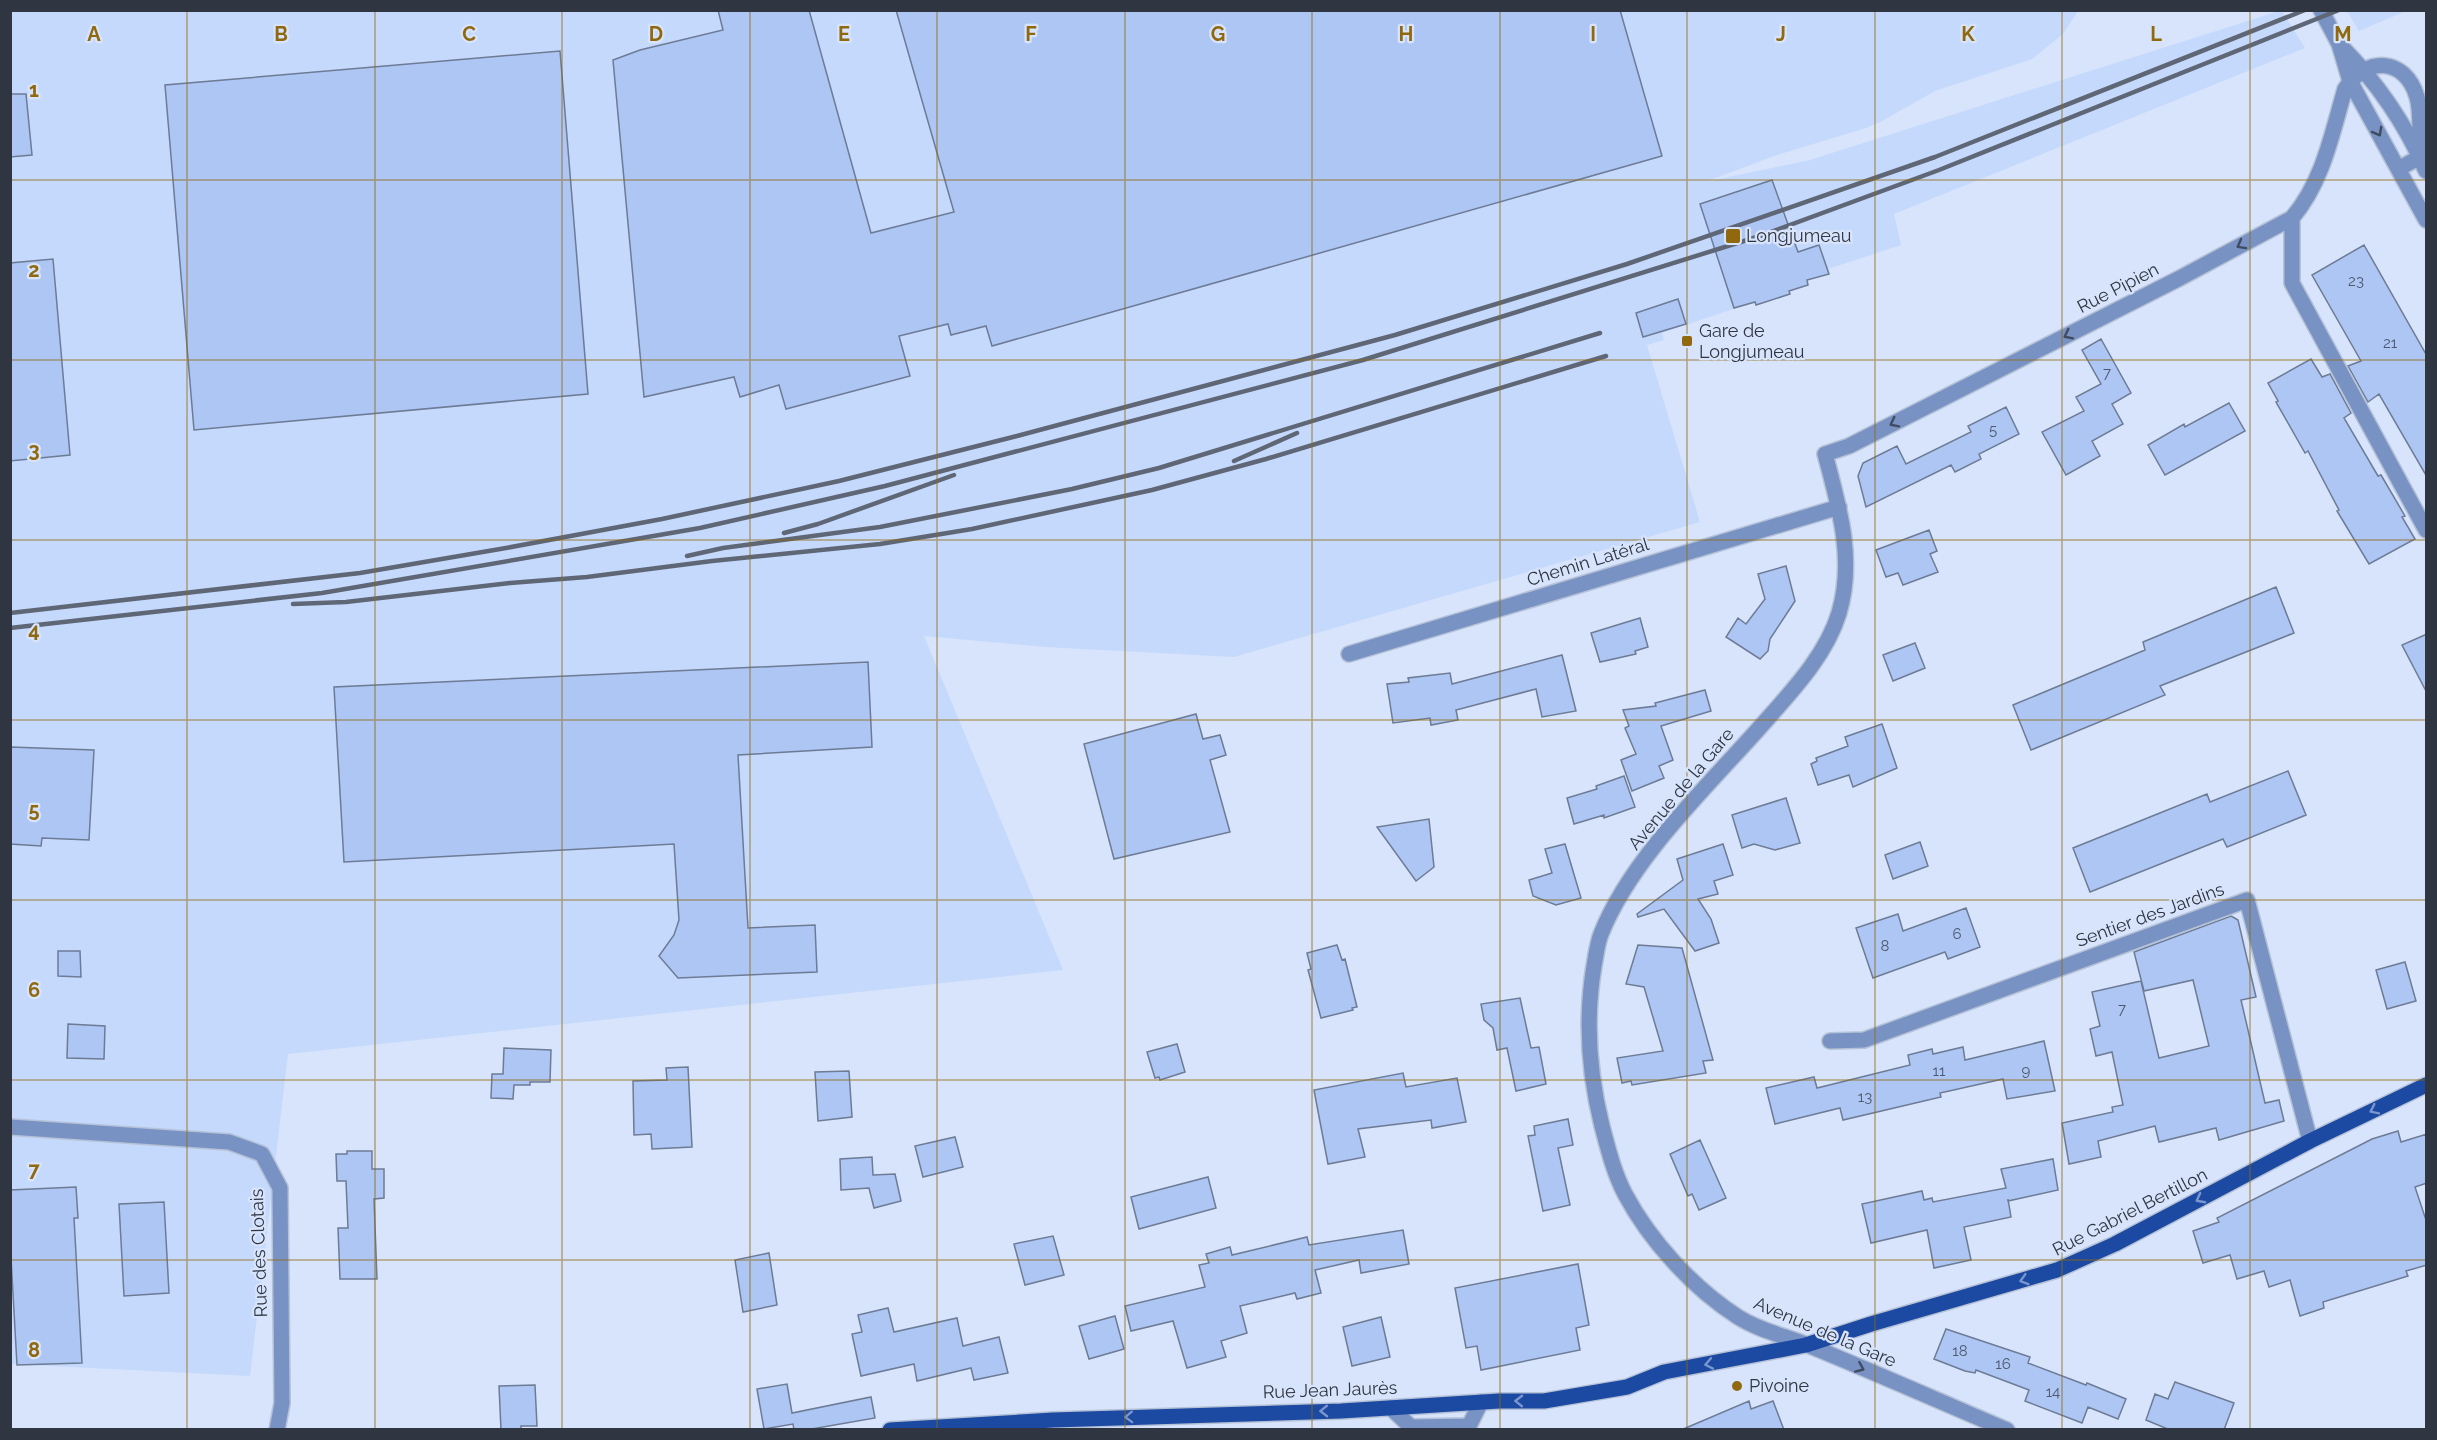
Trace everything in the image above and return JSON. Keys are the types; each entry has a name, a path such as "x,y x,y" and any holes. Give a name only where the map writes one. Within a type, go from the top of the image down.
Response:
{"main road":[{"name":"Rue Gabriel Bertillon","path":"1766,1352 1806,1344 2057,1270 2115,1244 2310,1141 2427,1085"},
{"name":"Rue Jean Jaurès","path":"890,1430 1044,1420 1544,1401 1627,1387 1664,1372 1766,1352"}],"street":[{"path":"2321,10 2339,44 2350,81 2427,220"},
{"path":"2339,44 2365,70 2423,164"},
{"path":"2350,81 2371,66 2384,64 2406,75 2418,100 2423,164"},
{"name":"Rue Pipien","path":"1825,454 1849,446 2180,278 2292,218 2305,203 2314,185 2325,157 2345,89 2350,81"},
{"path":"2398,170 2423,164"},
{"path":"2292,218 2292,284 2427,530"},
{"name":"Avenue de la Gare","path":"1825,454 1839,507 1847,566 1839,615 1829,638 1798,683 1682,813 1624,891 1599,936 1589,1002 1590,1063 1596,1102 1610,1156 1624,1193 1647,1228 1681,1269 1720,1303 1740,1318 1770,1333 1806,1344 2007,1430"},
{"name":"Chemin Latéral","path":"1349,654 1839,507"},
{"name":"Sentier des Jardins","path":"1830,1041 1864,1040 2247,900 2310,1141"},
{"name":"Rue des Clotais","path":"10,1127 229,1142 262,1154 280,1188 282,1403 277,1430"},
{"path":"1391,1408 1411,1427 1469,1426 1481,1402"}],"shaded area":[{"path":"11,11 2078,11 2063,34 2032,59 1935,91 1866,128 1774,156 1705,182 1810,160 2279,11 2282,11 2305,48 1894,214 1901,245 1828,269 1829,274 1807,280 1808,285 1789,291 1790,294 1756,305 1754,302 1662,333 1664,340 1647,345 1700,522 1234,657 1045,647 924,636 1063,970 288,1054 250,1376 11,1364"},
{"path":"2347,11 2406,11 2359,31"}],"building":[{"path":"718,10 809,10 871,233 954,212 896,10 1620,10 1662,156 992,346 986,326 951,335 948,324 899,336 910,376 786,409 779,385 740,397 734,377 644,397 613,60 640,50 723,30"},
{"path":"560,51 588,394 194,430 165,85"},
{"path":"10,94 26,94 32,155 10,157"},
{"path":"1772,180 1798,252 1819,245 1829,274 1807,280 1808,285 1789,291 1790,294 1756,305 1755,302 1734,308 1700,204"},
{"path":"2364,245 2427,356 2427,477 2379,394 2368,402 2348,366 2361,361 2312,275"},
{"path":"53,259 70,455 10,461 10,263"},
{"path":"1678,299 1686,324 1643,337 1636,313"},
{"path":"2101,339 2131,393 2112,404 2123,424 2092,441 2100,456 2066,475 2042,432 2084,411 2076,397 2101,384 2082,350"},
{"path":"2311,359 2322,377 2330,374 2351,413 2344,418 2378,476 2381,475 2405,516 2402,517 2415,539 2369,564 2337,511 2339,510 2308,451 2305,453 2276,402 2278,401 2268,383"},
{"path":"2229,403 2245,431 2165,475 2148,445 2184,424 2185,427"},
{"path":"2006,407 2019,434 1979,454 1981,459 1955,472 1951,465 1866,507 1858,476 1863,463 1897,446 1906,464 1971,432 1968,426"},
{"path":"1929,530 1937,551 1930,554 1938,572 1903,585 1898,573 1886,577 1876,550"},
{"path":"1786,566 1795,601 1770,639 1768,651 1760,659 1726,637 1738,618 1746,624 1765,599 1758,574"},
{"path":"2276,587 2294,633 2160,686 2165,695 2031,750 2013,705 2145,650 2143,642"},
{"path":"1640,618 1648,647 1635,651 1636,654 1600,662 1591,633"},
{"path":"2427,634 2427,693 2402,645"},
{"path":"1915,643 1925,668 1893,681 1883,655"},
{"path":"1562,655 1576,711 1542,717 1536,689 1456,710 1458,720 1431,725 1430,718 1393,723 1387,684 1409,682 1408,678 1450,673 1452,684"},
{"path":"868,662 872,747 738,755 748,928 815,925 817,972 678,978 659,956 674,935 679,920 674,844 344,862 334,687"},
{"path":"1705,690 1711,711 1661,726 1673,760 1659,766 1664,778 1632,791 1621,760 1636,754 1625,728 1629,726 1623,710 1656,706 1655,703"},
{"path":"1196,714 1203,739 1220,735 1226,755 1210,760 1230,832 1114,859 1084,744"},
{"path":"1882,724 1897,768 1853,787 1849,775 1818,785 1811,764 1817,761 1816,758 1848,746 1845,737"},
{"path":"10,747 94,750 89,840 42,838 41,846 10,844"},
{"path":"2288,771 2306,815 2227,847 2223,839 2090,892 2073,848 2207,794 2210,802"},
{"path":"1624,776 1635,807 1604,818 1604,815 1574,824 1567,798 1597,789 1596,786"},
{"path":"1786,798 1800,843 1775,850 1754,844 1742,848 1732,815"},
{"path":"1429,819 1434,867 1416,881 1377,827"},
{"path":"1920,842 1928,866 1893,879 1885,855"},
{"path":"1565,844 1581,898 1556,905 1533,896 1529,880 1552,873 1545,849"},
{"path":"1723,844 1733,875 1714,881 1718,894 1698,899 1711,919 1719,943 1695,951 1664,909 1638,917 1637,914 1683,880 1677,859"},
{"path":"1966,908 1980,947 1948,959 1945,952 1873,978 1856,928 1898,914 1903,931"},
{"path":"2231,916 2238,920 2256,997 2241,1000 2265,1103 2279,1100 2284,1121 2219,1140 2216,1128 2159,1142 2155,1126 2098,1141 2101,1157 2069,1164 2062,1123 2113,1112 2112,1107 2123,1105 2112,1052 2096,1056 2090,1029 2100,1026 2092,992 2141,981 2159,1058 2209,1046 2193,980 2144,991 2134,952"},
{"path":"1337,945 1342,960 1345,959 1357,1007 1321,1018 1308,970 1311,969 1307,953"},
{"path":"1638,945 1682,948 1713,1060 1703,1061 1706,1073 1632,1085 1631,1081 1622,1083 1617,1058 1663,1051 1644,987 1626,984"},
{"path":"58,951 80,951 81,977 58,976"},
{"path":"2405,962 2416,1001 2387,1009 2376,970"},
{"path":"1520,998 1531,1048 1539,1047 1546,1084 1516,1091 1507,1048 1497,1050 1493,1028 1484,1020 1481,1004"},
{"path":"68,1024 105,1026 104,1059 67,1058"},
{"path":"2044,1041 2055,1091 2007,1099 2003,1079 1940,1093 1941,1097 1843,1120 1840,1108 1775,1124 1766,1088 1814,1077 1817,1088 1910,1065 1908,1055 1932,1049 1933,1054 1963,1047 1965,1060"},
{"path":"1177,1044 1185,1072 1160,1080 1159,1077 1155,1078 1147,1052"},
{"path":"504,1048 551,1050 550,1082 514,1085 513,1099 491,1098 492,1074 503,1074"},
{"path":"688,1067 692,1147 652,1149 651,1134 634,1135 633,1081 667,1080 666,1068"},
{"path":"849,1071 852,1117 818,1121 815,1072"},
{"path":"1403,1073 1406,1087 1457,1078 1466,1122 1432,1128 1431,1120 1358,1129 1365,1157 1328,1164 1314,1090"},
{"path":"1568,1119 1573,1145 1558,1148 1570,1205 1543,1211 1528,1136 1535,1135 1534,1126"},
{"path":"2398,1131 2401,1142 2427,1134 2427,1183 2415,1187 2427,1223 2427,1265 2406,1271 2408,1276 2323,1302 2324,1308 2300,1316 2290,1280 2269,1287 2264,1271 2237,1279 2230,1255 2203,1263 2193,1231 2219,1222 2217,1218 2372,1139"},
{"path":"955,1137 963,1167 923,1177 915,1146"},
{"path":"1700,1140 1726,1198 1699,1210 1692,1194 1688,1196 1670,1154"},
{"path":"347,1151 372,1151 372,1169 384,1169 384,1198 374,1199 377,1279 340,1279 338,1228 348,1228 346,1181 337,1181 336,1154 347,1154"},
{"path":"872,1157 873,1175 895,1174 901,1201 874,1208 869,1188 841,1190 840,1159"},
{"path":"2053,1159 2058,1190 2008,1201 2011,1217 1964,1227 1971,1260 1934,1268 1927,1230 1871,1243 1862,1204 1922,1191 1924,1200 1932,1198 1933,1202 2006,1188 2001,1169"},
{"path":"1208,1177 1216,1208 1139,1229 1131,1197"},
{"path":"76,1187 78,1218 74,1218 82,1363 17,1365 10,1240 10,1190"},
{"path":"164,1202 169,1293 124,1296 119,1204"},
{"path":"1403,1230 1409,1264 1361,1273 1359,1260 1315,1270 1321,1293 1297,1299 1295,1293 1240,1306 1247,1333 1221,1341 1226,1357 1187,1368 1173,1321 1131,1331 1125,1306 1205,1287 1199,1265 1209,1263 1206,1254 1230,1247 1232,1255 1307,1237 1309,1245"},
{"path":"1053,1236 1064,1275 1025,1285 1014,1244"},
{"path":"769,1253 777,1305 743,1312 735,1260"},
{"path":"1578,1264 1589,1325 1576,1328 1580,1350 1481,1370 1477,1346 1466,1348 1455,1288"},
{"path":"888,1308 894,1332 957,1318 963,1346 999,1337 1008,1373 974,1380 971,1368 917,1381 914,1364 861,1376 852,1334 862,1332 858,1315"},
{"path":"1115,1316 1124,1349 1089,1359 1079,1326"},
{"path":"1381,1317 1390,1357 1352,1366 1343,1327"},
{"path":"1946,1329 2030,1357 2028,1363 2126,1399 2118,1419 2088,1407 2082,1423 2025,1401 2029,1390 1976,1370 1975,1373 1965,1371 1934,1359"},
{"path":"2175,1382 2234,1403 2224,1430 2170,1430 2146,1420 2155,1394 2168,1399"},
{"path":"787,1384 792,1413 871,1397 875,1418 806,1430 794,1430 793,1424 764,1429 757,1389"},
{"path":"535,1385 537,1426 521,1426 521,1430 501,1430 499,1386"},
{"path":"1749,1401 1751,1409 1773,1401 1784,1430 1681,1430"}],"railway":[{"path":"10,613 360,573 506,548 662,519 839,481 1017,436 1395,335 1627,264 1935,157 2305,10"},
{"path":"10,628 322,593 700,528 885,486 1363,360 1760,236 1939,170 2339,10"},
{"path":"687,556 723,548 880,527 1072,489 1159,468 1600,333"},
{"path":"293,604 346,602 510,583 587,577 712,561 880,544 972,529 1152,490 1266,459 1606,356"},
{"path":"1234,461 1297,433"},
{"path":"784,533 818,524 954,475"}],"place":[{"name":"Longjumeau","path":"1733,236"},
{"name":"Gare de Longjumeau","path":"1687,341"},
{"name":"Pivoine","path":"1737,1386"}]}
